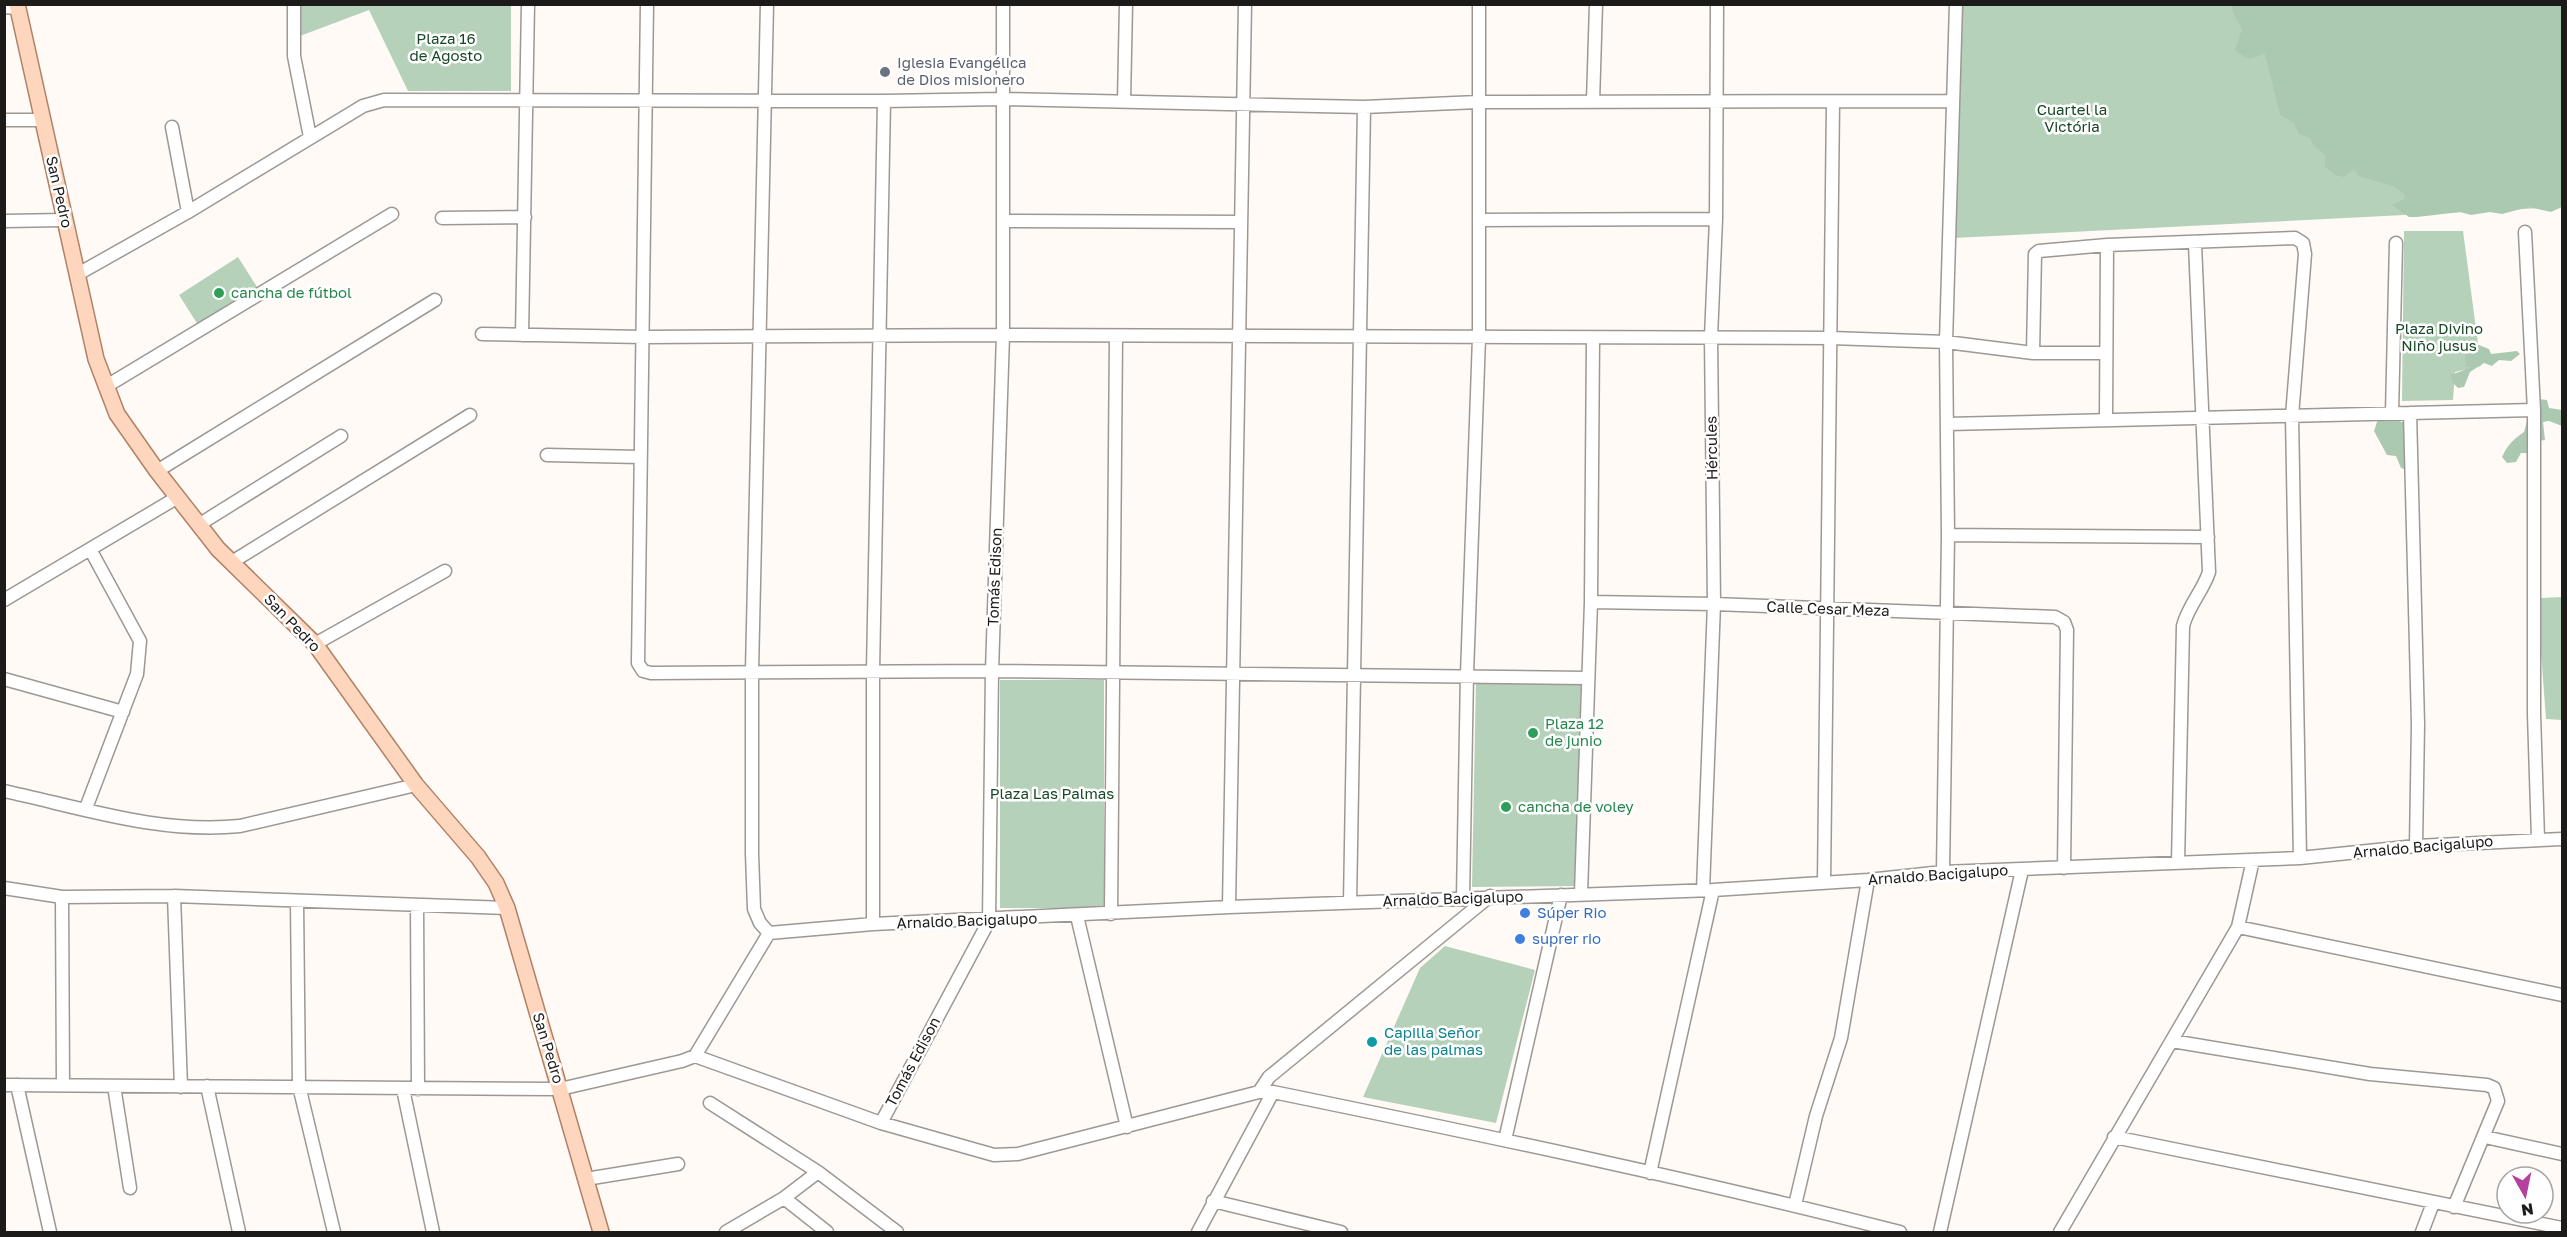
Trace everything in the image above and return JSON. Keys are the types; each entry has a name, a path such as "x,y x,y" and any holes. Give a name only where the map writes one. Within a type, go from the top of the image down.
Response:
{"main road":[{"name":"San Pedro","path":"13,6 43,120 96,359 117,414 156,471 232,562 315,645 416,785 478,857 496,883 507,908 601,1233"}],"street":[{"path":"294,4 294,56 310,137"},
{"path":"522,334 528,4"},
{"path":"647,4 638,663 643,671 651,674 752,671 992,670 1467,674 1586,678"},
{"path":"50,1233 11,1085 560,1089 695,1056 769,933 760,923 754,909 752,671 767,4"},
{"name":"Tomás Edison","path":"881,1123 989,921 992,670 1003,335 1003,4"},
{"path":"1124,101 1126,4"},
{"path":"1229,907 1241,102 1245,4"},
{"path":"1463,898 1467,674 1479,338 1479,4"},
{"path":"1593,102 1596,4"},
{"name":"Hércules","path":"1650,1173 1708,890 1714,604 1711,337 1716,219 1717,4"},
{"path":"1943,872 1947,535 1946,342 1956,4"},
{"path":"78,274 188,213 310,137 372,102 1002,99 1241,102 1364,107 1478,102 1953,101"},
{"path":"873,924 873,670 884,101"},
{"path":"1824,883 1833,103"},
{"path":"1350,903 1364,107"},
{"path":"4,120 43,120"},
{"path":"172,127 188,213"},
{"path":"105,387 392,214"},
{"path":"442,218 525,217"},
{"path":"1479,220 1716,219"},
{"path":"4,221 65,220"},
{"path":"1004,221 1240,222"},
{"path":"2525,232 2534,410 2534,714 2538,838"},
{"path":"2033,353 2037,252 2107,245 2195,244 2295,238 2302,243 2305,254 2292,416 2300,858"},
{"path":"2392,413 2396,243"},
{"path":"2178,863 2183,626 2186,615 2204,586 2209,572 2195,244"},
{"path":"2106,419 2107,245"},
{"path":"156,471 435,300"},
{"path":"482,334 644,337 1003,335 1831,338 1946,342 2033,353 2106,353"},
{"path":"1111,914 1116,337"},
{"path":"1581,893 1586,678 1591,602 1593,338"},
{"path":"1947,424 2534,410"},
{"path":"2410,412 2418,724 2416,846"},
{"path":"232,562 470,415"},
{"path":"200,524 341,436"},
{"path":"547,455 640,457"},
{"path":"4,600 178,497"},
{"path":"1947,535 2208,537"},
{"path":"86,808 137,674 140,641 90,549"},
{"path":"315,645 445,571"},
{"name":"Calle Cesar Meza","path":"1591,602 1714,604 2055,617 2064,622 2067,630 2064,868"},
{"path":"4,679 123,712"},
{"path":"4,791 86,808 147,824 213,829 240,826 416,785"},
{"name":"Arnaldo Bacigalupo","path":"769,933 873,924 989,921 1229,907 1708,890 1868,880 1943,872 2300,858 2416,846 2538,838 2562,839"},
{"path":"2060,1233 2238,927 2253,860"},
{"path":"1940,1233 2022,870"},
{"path":"1795,1206 1816,1116 1843,1029 1868,880"},
{"path":"4,888 63,897 174,896 507,908"},
{"path":"1505,1140 1561,895"},
{"path":"174,896 181,1087"},
{"path":"1260,1092 1269,1077 1490,896"},
{"path":"63,897 63,1085"},
{"path":"297,902 299,1086 333,1233"},
{"path":"417,905 417,1089"},
{"path":"1077,916 1126,1127"},
{"path":"2238,927 2562,995"},
{"path":"2172,1041 2370,1074 2487,1085 2494,1088 2498,1101 2454,1207"},
{"path":"695,1056 881,1123 994,1155 1018,1154 1260,1092 1273,1092 1505,1140 1795,1206 1900,1233"},
{"path":"114,1086 130,1188"},
{"path":"207,1086 239,1233"},
{"path":"403,1089 433,1233"},
{"path":"1198,1233 1273,1092"},
{"path":"710,1103 818,1172 897,1233"},
{"path":"2114,1137 2562,1228"},
{"path":"2485,1137 2562,1150"},
{"path":"586,1179 678,1164"},
{"path":"726,1233 784,1198 818,1172"},
{"path":"784,1198 827,1233"},
{"path":"1213,1201 1341,1233"},
{"path":"2422,1233 2433,1203"}],"green space":[{"name":"Plaza 16 de Agosto","path":"299,5 511,5 511,91 408,91 369,10 300,36"},
{"name":"Cuartel la Victória","path":"1961,5 2562,5 2562,207 1953,238"},
{"path":"2231,5 2562,5 2562,207 2551,212 2529,207 2502,214 2490,212 2471,215 2460,212 2409,217 2392,205 2404,199 2405,195 2395,187 2359,176 2354,169 2344,177 2335,175 2325,167 2325,155 2313,145 2310,138 2299,134 2294,123 2280,115 2265,54 2250,58 2235,50 2242,29"},
{"name":"Plaza Divino Niño jusus","path":"2404,231 2463,231 2481,366 2455,372 2453,400 2402,401"},
{"name":"cancha de fútbol","path":"238,257 259,290 200,328 179,295"},
{"path":"2464,339 2489,349 2491,354 2517,351 2520,354 2511,361 2499,360 2492,366 2484,363 2470,372 2464,387 2458,388 2452,382 2451,375 2472,367 2466,367 2465,354 2460,347"},
{"path":"2539,399 2547,400 2549,408 2562,410 2562,426 2549,421 2543,422 2545,440 2538,441 2532,453 2521,453 2516,462 2507,463 2502,457 2504,452 2524,432 2532,403"},
{"path":"2397,417 2401,422 2405,422 2404,469 2401,468 2396,456 2387,455 2374,431 2378,419"},
{"path":"2562,597 2562,720 2546,719 2537,598"},
{"name":"Plaza Las Palmas","path":"1000,680 1104,680 1104,908 1000,908"},
{"name":"Plaza 12 de junio","path":"1476,680 1581,683 1575,886 1472,887"},
{"path":"1445,946 1535,970 1496,1123 1363,1097 1420,968"}],"place":[{"name":"Iglesia Evangélica de Dios misionero","path":"885,72"},
{"name":"cancha de fútbol","path":"219,293"},
{"name":"Plaza 12 de junio","path":"1533,733"},
{"name":"cancha de voley","path":"1506,807"},
{"name":"Súper Rio","path":"1525,913"},
{"name":"suprer rio","path":"1520,939"},
{"name":"Capilla Señor de las palmas","path":"1372,1042"}]}
